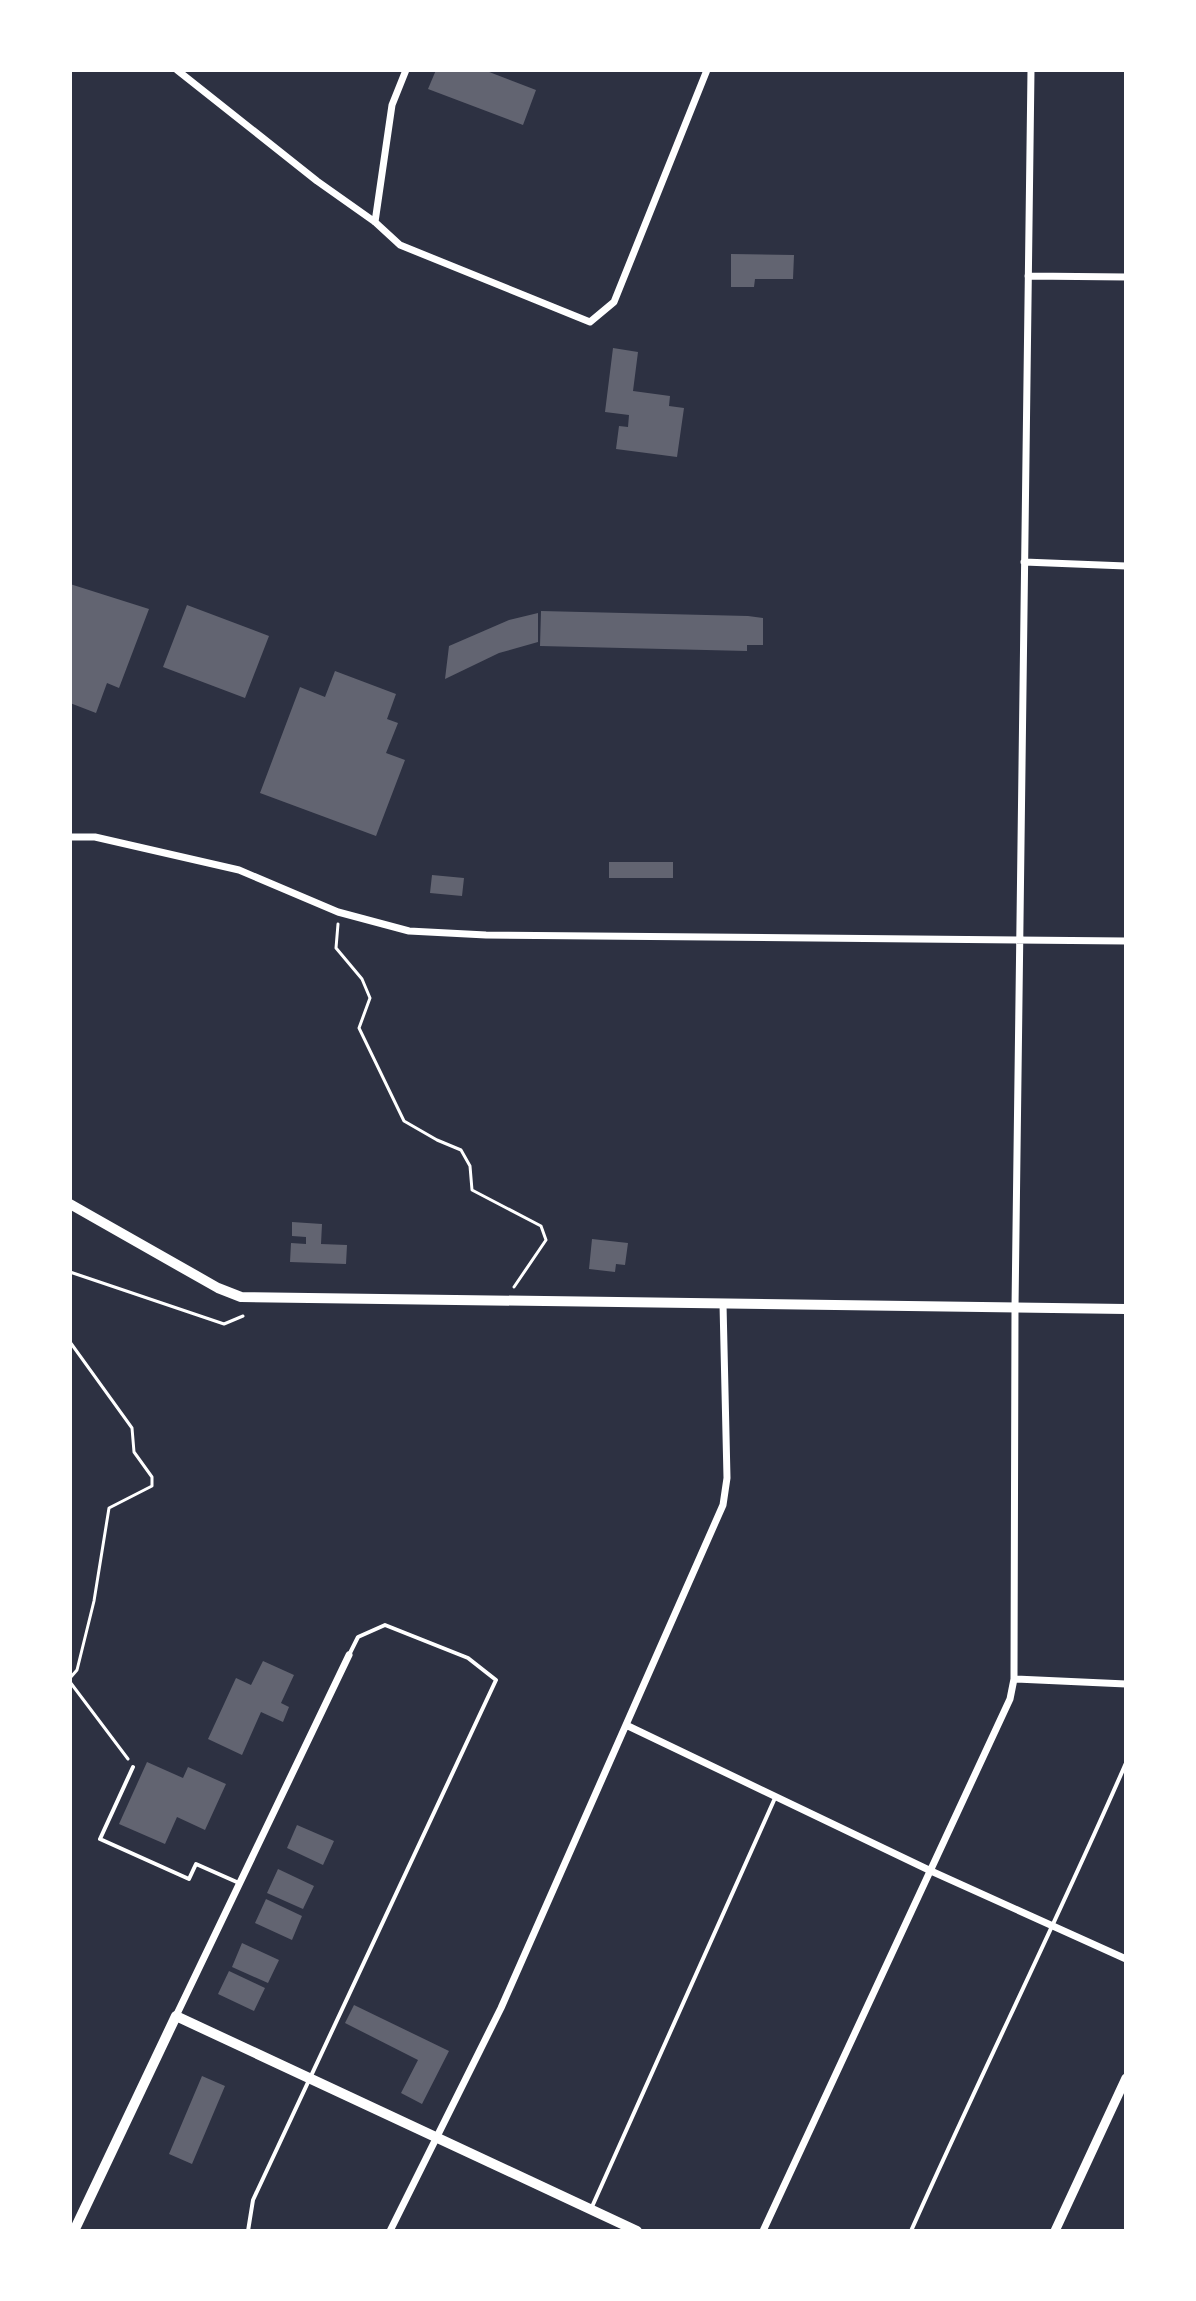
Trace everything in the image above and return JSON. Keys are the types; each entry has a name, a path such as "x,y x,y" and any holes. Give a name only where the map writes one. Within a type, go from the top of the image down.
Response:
{"main road":[{"path":"70,1204 218,1288 241,1297 1126,1309"},
{"path":"74,2231 176,2016 637,2231"}],"street":[{"path":"177,70 317,181 375,222 400,245 590,322 614,302 707,70"},
{"path":"375,222 392,105 406,70"},
{"path":"763,2231 1010,1699 1014,1679 1015,1308 1031,70"},
{"path":"1028,276 1126,277"},
{"path":"1024,562 1126,566"},
{"path":"70,837 95,837 239,870 338,912 409,931 486,935 1126,941"},
{"path":"390,2231 434,2137 501,2008 723,1505 727,1478 723,1304"},
{"path":"176,2016 349,1655"},
{"path":"1014,1679 1126,1684"},
{"path":"626,1725 931,1871 1126,1959"},
{"path":"1055,2231 1126,2078"}],"lane":[{"path":"248,2231 253,2200 496,1680 468,1658 385,1625 358,1637 349,1655"},
{"path":"911,2231 985,2066 1055,1927 1126,1763"},
{"path":"133,1767 100,1839 189,1879 196,1864 239,1883"},
{"path":"591,2209 776,1795"}],"path":[{"path":"338,912 336,948 362,979 370,998 359,1028 404,1121 461,1150 470,1166 472,1190 541,1226 546,1240 542,1249 499,1302"},
{"path":"70,1272 224,1324 243,1316"},
{"path":"70,1342 132,1428 134,1452 152,1477 152,1486 109,1508 94,1601 77,1670 70,1680 133,1767"}],"building":[{"path":"436,70 484,70 536,90 523,125 428,89"},
{"path":"731,254 794,255 793,279 755,279 754,287 731,287"},
{"path":"613,348 638,352 633,391 670,396 669,406 684,408 677,457 616,449 619,426 628,427 629,415 605,412"},
{"path":"70,584 149,609 119,688 107,683 96,713 70,703"},
{"path":"187,605 269,636 245,698 163,667"},
{"path":"541,611 763,618 763,645 747,645 747,651 540,646"},
{"path":"538,613 538,642 499,653 445,679 449,646 509,620"},
{"path":"335,671 396,694 387,719 398,723 386,753 405,760 376,836 260,793 300,687 325,697"},
{"path":"609,862 673,862 673,878 609,878"},
{"path":"432,875 464,878 462,896 430,893"},
{"path":"292,1222 322,1224 321,1244 347,1245 346,1264 290,1262 291,1243 306,1244 306,1237 292,1236"},
{"path":"592,1239 628,1243 625,1265 616,1264 615,1272 589,1269"},
{"path":"263,1661 294,1675 281,1703 289,1707 283,1722 261,1712 242,1755 208,1739 236,1678 251,1685"},
{"path":"147,1762 183,1778 188,1767 226,1784 205,1830 177,1817 165,1844 119,1824"},
{"path":"297,1825 334,1841 323,1865 287,1848"},
{"path":"278,1869 314,1886 303,1909 267,1893"},
{"path":"266,1899 302,1916 292,1940 255,1923"},
{"path":"242,1943 279,1960 268,1983 232,1967"},
{"path":"229,1971 265,1988 254,2011 218,1994"},
{"path":"354,2005 449,2051 422,2104 401,2093 418,2060 345,2023"},
{"path":"202,2076 225,2086 192,2164 169,2154"}]}
